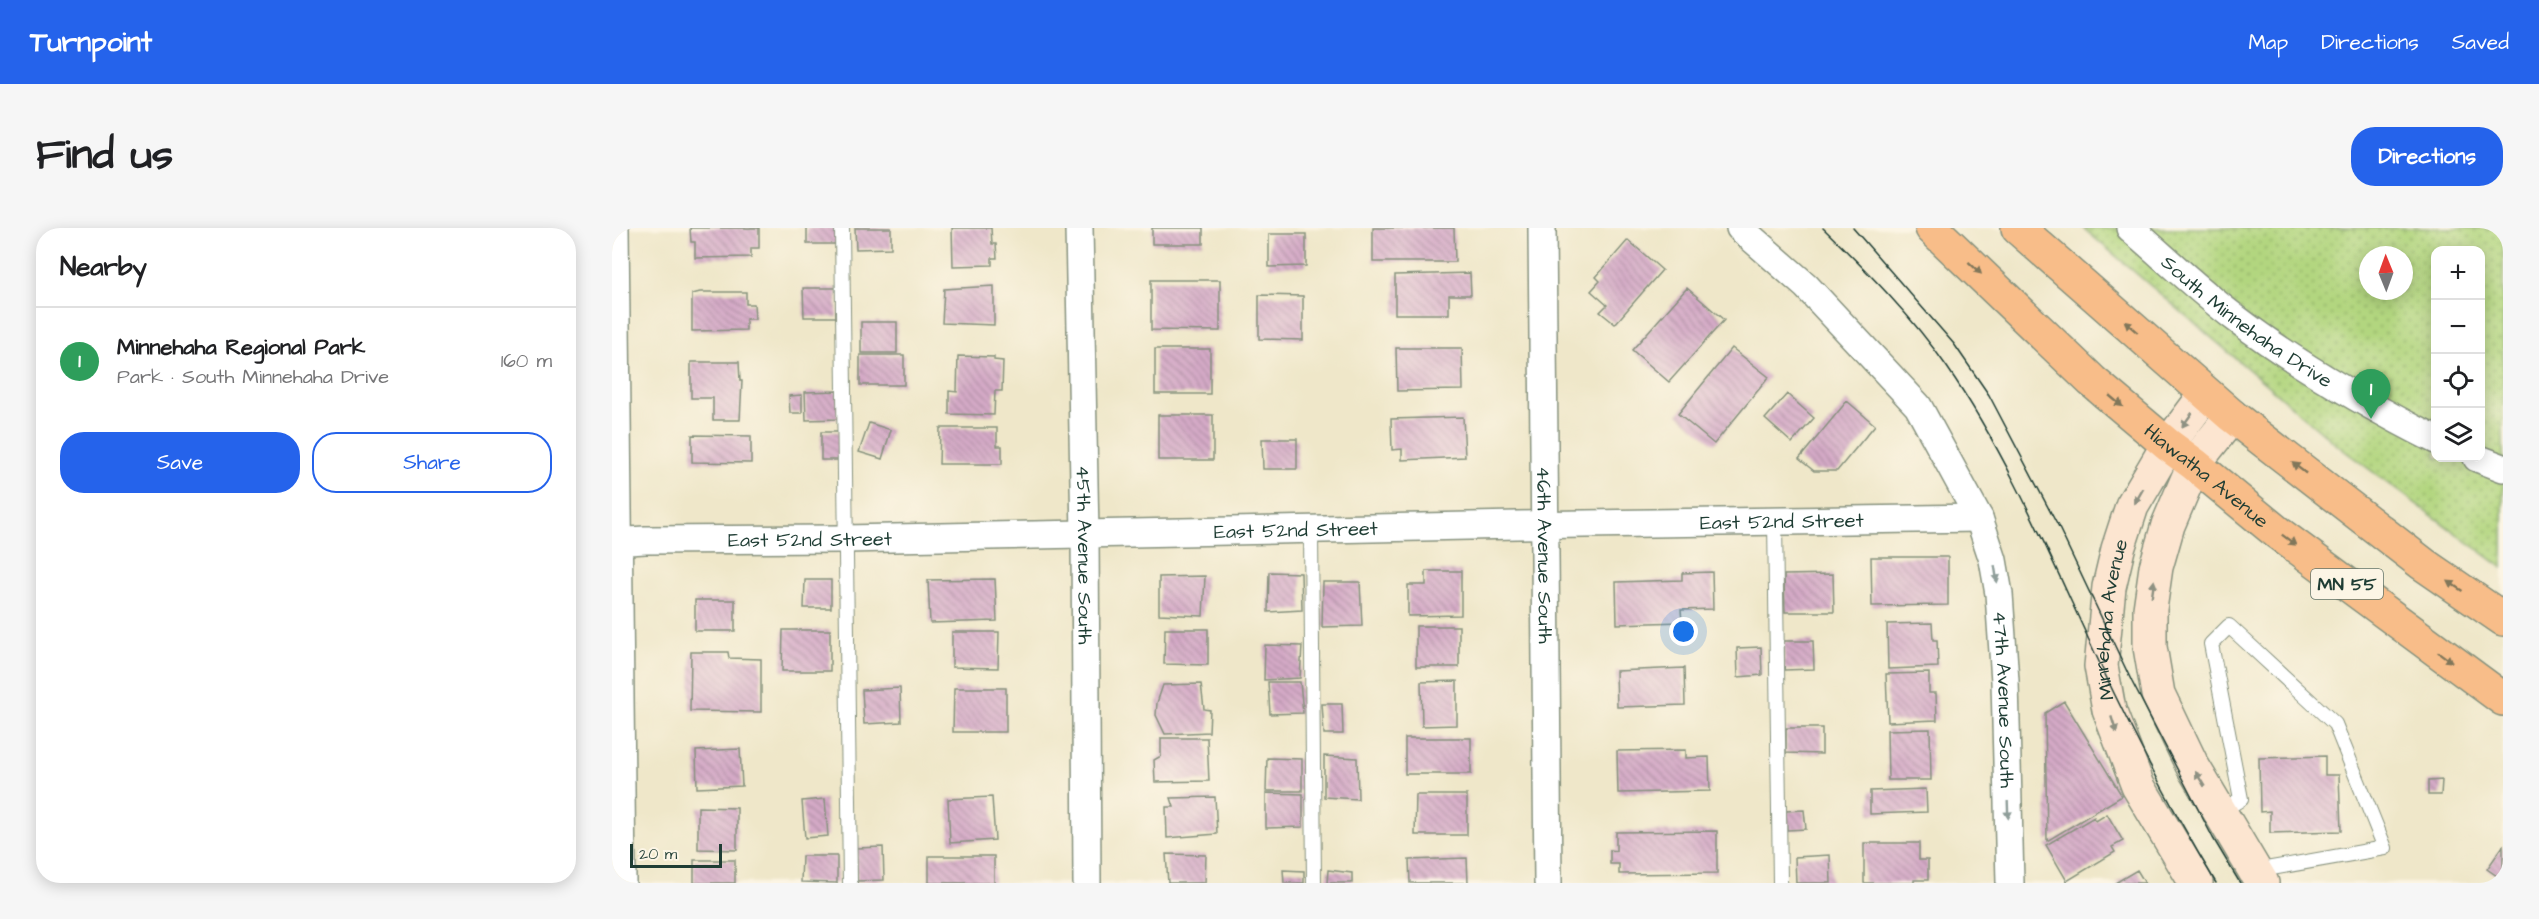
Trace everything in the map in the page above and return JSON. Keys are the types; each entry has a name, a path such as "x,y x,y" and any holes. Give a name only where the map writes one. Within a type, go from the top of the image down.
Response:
{"highway":[{"name":"Hiawatha Avenue","path":"1932,228 2092,381 2168,445 2278,533 2503,699"},
{"name":"MN 55","path":"2018,228 2232,416 2423,564 2503,619"}],"street":[{"path":"615,228 615,543 622,883"},
{"name":"45th Avenue South","path":"1079,228 1085,534 1087,883"},
{"name":"46th Avenue South","path":"1542,228 1548,883"},
{"path":"1740,228 1806,286 1918,406 1979,518"},
{"name":"South Minnehaha Drive","path":"2130,228 2232,316 2304,367 2368,405 2431,437"},
{"name":"Minnehaha Avenue","path":"2196,883 2138,786 2109,710 2101,666 2109,587 2132,506 2168,445 2206,394"},
{"name":"Minnehaha Avenue","path":"2232,416 2194,464 2168,525 2156,567 2150,609 2150,647 2158,694 2192,765 2259,877"},
{"path":"2485,461 2503,468"},
{"name":"East 52nd Street","path":"615,543 645,540 845,539 1544,524 1979,518"},
{"name":"47th Avenue South","path":"1979,518 1993,560 1999,594 2005,681 2010,883"}],"lane":[{"path":"842,228 850,883"},
{"path":"1775,521 1780,883"},
{"path":"1311,530 1314,883"},
{"path":"2220,812 2241,799 2211,644 2229,626 2335,724 2385,848 2259,877"}],"green space":[{"path":"2083,228 2503,228 2503,568 2342,449"}],"building":[{"path":"690,228 759,228 759,248 751,248 751,257 695,258 695,242 691,242"},
{"path":"807,228 837,228 837,244 807,244"},
{"path":"855,228 891,228 891,248 856,249"},
{"path":"952,228 991,228 992,244 996,244 997,258 992,258 992,265 953,266"},
{"path":"1152,228 1203,228 1203,244 1152,244"},
{"path":"1373,228 1454,228 1455,262 1373,262"},
{"path":"1269,234 1306,234 1306,266 1269,267"},
{"path":"1628,240 1662,270 1615,324 1600,312 1607,305 1591,291 1600,281 1596,277"},
{"path":"1470,273 1471,295 1449,295 1449,314 1395,314 1395,275"},
{"path":"1151,280 1220,280 1220,331 1151,330"},
{"path":"994,286 994,325 942,323 944,289"},
{"path":"803,288 837,288 837,317 804,317"},
{"path":"1687,288 1724,320 1669,382 1632,350"},
{"path":"746,292 746,304 754,304 755,319 746,319 746,330 692,331 692,294"},
{"path":"1259,295 1303,296 1303,340 1259,339"},
{"path":"861,322 897,322 897,353 861,353"},
{"path":"1396,348 1462,348 1463,390 1397,391"},
{"path":"1732,348 1769,377 1714,444 1678,414"},
{"path":"1155,349 1210,349 1210,394 1155,394"},
{"path":"860,355 904,355 904,385 860,385"},
{"path":"958,356 994,357 994,360 1003,361 1002,391 995,391 994,415 949,414 949,391 957,392"},
{"path":"691,362 739,362 740,381 742,381 740,420 713,420 713,398 691,398"},
{"path":"838,391 838,419 806,420 805,392"},
{"path":"1787,394 1814,418 1792,443 1765,419"},
{"path":"802,395 802,413 790,413 789,396"},
{"path":"1847,401 1875,425 1837,471 1814,471 1799,459"},
{"path":"1158,415 1213,415 1213,460 1158,460"},
{"path":"1463,417 1465,457 1402,460 1402,449 1392,450 1391,419"},
{"path":"869,423 891,430 882,459 859,452"},
{"path":"940,428 997,428 997,446 1002,446 1002,464 939,464"},
{"path":"821,432 839,432 839,460 821,460"},
{"path":"692,435 751,436 751,463 692,462"},
{"path":"1262,439 1297,439 1297,469 1263,469"},
{"path":"1871,557 1948,557 1948,605 1872,606"},
{"path":"1426,571 1461,571 1461,615 1408,616 1408,585 1426,585"},
{"path":"1269,572 1301,573 1302,610 1268,612"},
{"path":"1712,572 1713,609 1681,610 1682,622 1617,624 1616,582 1682,580 1682,573"},
{"path":"1833,574 1834,612 1785,612 1784,575"},
{"path":"1205,576 1203,616 1159,614 1159,577"},
{"path":"995,579 997,621 930,623 928,580"},
{"path":"805,580 831,580 831,608 804,608"},
{"path":"1323,582 1360,582 1362,626 1322,627"},
{"path":"695,600 735,600 735,631 695,631"},
{"path":"1932,623 1933,640 1937,640 1938,667 1888,669 1887,624"},
{"path":"1416,626 1459,626 1459,667 1416,667"},
{"path":"1165,629 1208,629 1208,665 1164,664"},
{"path":"783,630 830,630 830,671 782,671"},
{"path":"952,632 999,632 998,668 952,667"},
{"path":"1784,641 1813,641 1814,669 1784,670"},
{"path":"1265,645 1302,646 1300,678 1264,680"},
{"path":"1761,647 1762,675 1738,677 1737,648"},
{"path":"691,652 728,652 729,658 761,659 761,712 690,711"},
{"path":"1684,668 1685,705 1617,707 1616,671"},
{"path":"1929,673 1929,693 1936,693 1937,720 1888,722 1886,674"},
{"path":"1457,681 1457,725 1422,726 1421,682"},
{"path":"1268,682 1300,682 1303,713 1270,714"},
{"path":"1201,684 1204,709 1210,710 1209,732 1165,734 1156,715 1163,685"},
{"path":"900,688 901,722 864,724 862,690"},
{"path":"954,688 1006,688 1006,732 953,732"},
{"path":"2064,701 2122,796 2047,841 2045,713"},
{"path":"1322,704 1342,704 1343,734 1324,734"},
{"path":"1786,728 1822,728 1822,754 1786,753"},
{"path":"1930,729 1931,780 1888,780 1887,730"},
{"path":"1161,738 1207,738 1209,781 1155,782 1154,760 1161,756"},
{"path":"1405,738 1471,738 1471,774 1405,774"},
{"path":"740,749 742,786 697,788 696,751"},
{"path":"1686,750 1686,758 1709,757 1710,791 1618,793 1617,751"},
{"path":"1324,756 1357,758 1358,799 1324,797"},
{"path":"2325,756 2325,775 2339,775 2341,831 2270,833 2270,811 2260,812 2259,758"},
{"path":"1267,758 1302,759 1302,791 1266,791"},
{"path":"2442,780 2441,795 2428,795 2428,781"},
{"path":"1926,789 1927,812 1870,814 1870,791"},
{"path":"1266,793 1303,794 1303,827 1266,828"},
{"path":"1416,795 1467,795 1467,835 1415,835"},
{"path":"992,797 995,840 950,843 948,799"},
{"path":"1215,797 1217,834 1167,838 1166,807 1174,807 1171,798"},
{"path":"825,799 828,836 805,838 802,801"},
{"path":"698,807 737,808 737,850 698,849"},
{"path":"1804,810 1806,829 1787,830 1786,811"},
{"path":"2107,814 2123,841 2112,847 2115,852 2067,881 2046,845 2094,817 2096,821"},
{"path":"1717,831 1717,873 1619,874 1619,864 1610,864 1610,850 1616,851 1616,832"},
{"path":"1864,843 1919,843 1919,860 1928,860 1928,880 1914,880 1914,883 1864,883"},
{"path":"2503,846 2503,880 2487,869"},
{"path":"883,847 884,880 857,881 856,848"},
{"path":"1166,854 1206,855 1205,883 1168,883"},
{"path":"1830,855 1831,883 1796,883 1795,857"},
{"path":"802,856 837,856 837,883 801,882"},
{"path":"929,856 994,856 994,883 929,883"},
{"path":"1467,858 1468,883 1410,883 1409,860"},
{"path":"694,860 735,860 735,883 694,883"},
{"path":"1283,870 1304,871 1304,883 1284,883"},
{"path":"1328,870 1352,873 1352,883 1327,883"},
{"path":"2137,870 2145,883 2115,883"}],"tram line":[{"path":"1823,228 1904,312 1947,367 1970,402 2030,513 2142,749 2216,883"},
{"path":"1853,228 1954,344 1989,395 2060,530 2132,682 2213,838 2240,883"}],"place":[{"name":"Minnehaha Regional Park","path":"2371,419"}]}
